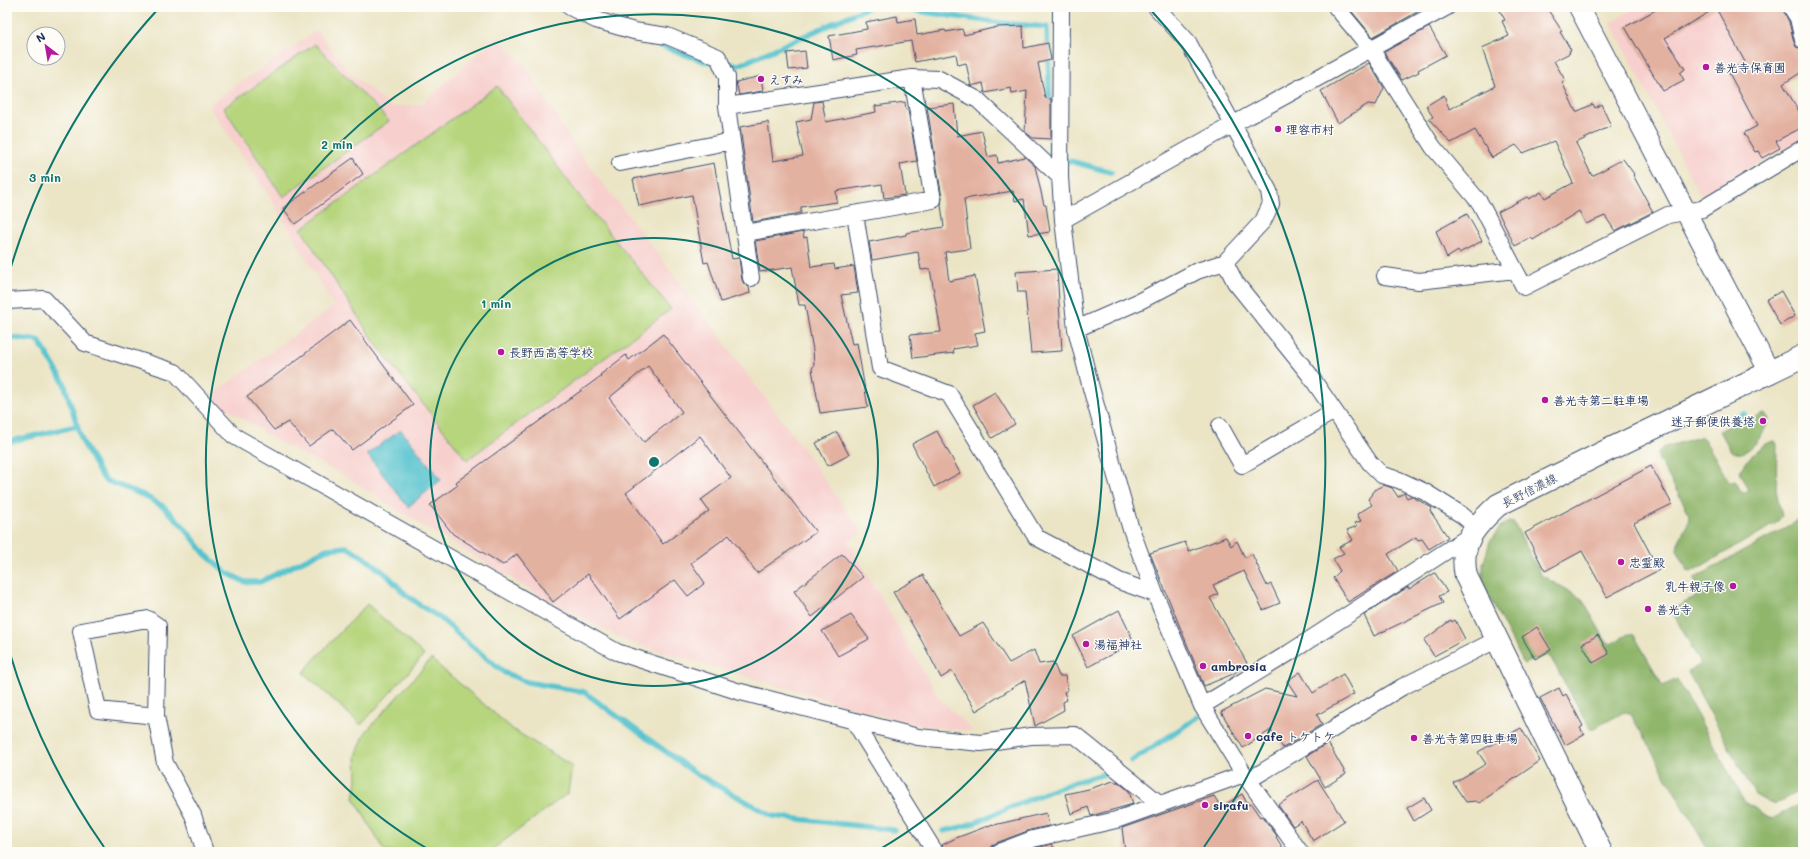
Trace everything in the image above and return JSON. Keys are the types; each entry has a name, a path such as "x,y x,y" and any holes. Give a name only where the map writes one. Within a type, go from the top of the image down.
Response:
{"main road":[{"name":"長野信濃線","path":"1472,532 1498,505 1803,356"},
{"path":"1472,532 1463,562 1466,576 1601,852"}],"street":[{"path":"570,7 596,20 634,31 667,36 718,57 727,77 727,106 751,278"},
{"path":"1061,7 1060,177 1063,220 1076,329 1110,461 1130,526 1155,594 1202,706 1246,777 1300,852"},
{"path":"1076,329 1140,301 1197,271 1225,262 1263,221 1271,204 1269,191 1188,42 1156,7"},
{"path":"1336,7 1371,49 1433,147 1480,203 1524,287 1668,215 1702,209 1803,148"},
{"path":"1063,220 1447,7"},
{"path":"1578,7 1684,212 1770,373"},
{"path":"1791,7 1798,18 1803,40"},
{"path":"727,106 912,78 939,79 978,100 1060,177"},
{"path":"745,233 933,200 912,78"},
{"path":"620,163 732,141"},
{"path":"855,214 880,368 949,394 1036,537 1119,581 1155,594"},
{"path":"1202,706 1289,653 1472,532 1462,515 1425,492 1399,480 1382,475 1370,463 1309,374 1235,282 1225,262"},
{"path":"1385,276 1419,281 1515,270"},
{"path":"7,301 44,299 85,343 175,372 234,436 617,652 737,691 918,736 981,743 1031,736 1076,735 1160,804"},
{"path":"1220,426 1242,465 1334,411"},
{"path":"156,716 98,710 81,631 148,619 158,626 156,716 165,763 193,815 205,852"},
{"path":"999,852 1033,839 1116,820 1160,804 1246,777 1402,688 1496,640"},
{"path":"854,721 935,852"}],"shaded area":[{"name":"善光寺保育園","path":"1635,7 1744,7 1803,112 1803,138 1700,195 1611,23"},
{"name":"長野西高等学校","path":"317,30 350,73 391,107 422,104 497,37 528,69 574,146 664,262 798,442 862,532 848,541 938,697 974,732 911,724 631,643 544,598 394,508 347,477 281,443 209,397 334,306 273,202 208,105"}],"green space":[{"path":"315,44 389,121 283,197 224,108"},
{"path":"497,86 581,198 671,309 467,460 375,343 301,229"},
{"path":"1764,414 1769,417 1767,423 1760,437 1750,449 1737,453 1731,451 1720,431 1746,416 1750,420"},
{"path":"1700,437 1704,439 1729,482 1735,481 1742,493 1749,490 1740,471 1742,467 1760,448 1775,441 1777,444 1776,490 1782,516 1775,524 1691,572 1688,571 1677,550 1678,543 1688,523 1689,513 1658,458 1658,453 1662,448"},
{"path":"1803,518 1803,789 1773,805 1755,795 1688,672 1701,664 1673,613 1675,608 1699,595 1700,591 1694,580 1695,578"},
{"path":"1509,522 1514,523 1541,575 1582,599 1606,641 1611,644 1628,634 1634,635 1663,686 1677,679 1745,802 1772,819 1803,802 1803,852 1709,852 1630,713 1624,712 1595,728 1590,728 1551,658 1547,655 1524,664 1483,585 1483,565 1490,541 1501,526"},
{"path":"367,604 424,655 361,725 304,673 310,664"},
{"path":"431,659 514,730 572,766 568,793 489,852 388,852 383,849 354,798 357,780 356,756 365,733"}],"water":[{"path":"401,430 441,480 408,507 367,454"}],"building":[{"path":"1348,7 1414,7 1417,12 1373,37"},
{"path":"1498,7 1546,7 1562,31 1560,32 1571,50 1569,51 1570,53 1554,61 1565,80 1562,82 1576,112 1593,104 1595,108 1601,104 1611,126 1576,143 1592,176 1623,159 1634,174 1633,175 1653,212 1615,231 1605,216 1586,224 1579,211 1533,240 1531,238 1515,246 1498,212 1527,197 1529,199 1541,192 1545,198 1573,183 1554,141 1523,153 1516,145 1492,158 1475,130 1451,143 1429,119 1433,117 1426,106 1444,95 1449,109 1495,86 1482,48 1509,36 1502,21 1505,20"},
{"path":"1661,7 1782,7 1789,22 1796,47 1803,49 1803,71 1783,84 1803,118 1803,127 1776,141 1780,148 1762,158 1758,151 1755,152 1744,133 1757,126 1728,71 1745,62 1716,8 1665,38 1685,69 1680,73 1684,80 1663,91 1625,27"},
{"path":"897,16 898,22 915,19 917,35 945,30 946,32 962,29 964,35 997,27 1023,26 1024,48 1048,43 1051,60 1038,63 1045,98 1051,99 1051,139 1033,138 1025,132 1027,91 1012,94 1011,88 985,93 983,83 971,86 966,63 958,65 956,54 915,62 911,41 856,50 857,55 833,60 829,36 867,29 866,22"},
{"path":"1429,27 1446,55 1418,70 1419,72 1402,80 1384,52"},
{"path":"805,51 807,68 789,70 787,53"},
{"path":"1369,63 1384,88 1376,105 1368,104 1338,123 1321,91"},
{"path":"761,76 763,91 739,95 736,82"},
{"path":"822,101 826,122 876,112 875,106 905,102 906,110 908,110 917,161 900,164 905,195 884,198 882,184 836,191 837,202 801,207 801,213 753,222 740,127 768,122 773,161 803,156 796,122 811,119 814,102"},
{"path":"954,104 957,136 982,131 988,157 997,155 998,163 1025,157 1035,166 1044,205 1046,205 1050,232 1029,235 1024,199 1015,201 1013,191 964,199 970,249 945,252 949,281 975,276 985,331 975,333 978,345 953,349 954,353 913,358 910,335 941,332 930,269 921,270 918,252 872,260 869,242 906,235 906,233 944,227 941,205 942,198 927,107"},
{"path":"353,158 363,174 295,224 283,208"},
{"path":"714,163 732,259 739,258 742,280 744,284 749,287 750,293 721,302 708,262 704,263 692,195 639,206 633,179"},
{"path":"1467,214 1482,241 1459,253 1458,251 1447,258 1436,231"},
{"path":"803,232 804,238 807,237 811,267 834,264 835,269 854,266 858,293 841,295 852,344 857,343 868,407 820,413 812,369 814,365 813,350 805,305 799,305 792,267 760,272 755,241"},
{"path":"1057,269 1062,351 1031,353 1025,292 1018,292 1016,272"},
{"path":"1781,291 1795,316 1780,325 1766,300"},
{"path":"350,320 413,405 352,450 333,429 309,446 288,422 274,430 247,397"},
{"path":"663,334 816,532 757,573 729,535 691,563 705,583 688,596 675,580 620,619 588,574 553,602 517,554 503,565 453,534 430,505 458,485 456,482 601,376 600,375 626,355 629,360","holes":["648,366 682,412 644,442 609,398","700,436 731,478 701,500 709,511 663,544 626,493"]},
{"path":"995,392 1015,424 992,438 973,405"},
{"path":"937,431 960,473 934,487 912,444"},
{"path":"837,432 849,455 828,466 816,443"},
{"path":"1651,466 1672,504 1634,523 1659,570 1607,597 1582,551 1545,571 1525,533"},
{"path":"1384,485 1392,488 1398,497 1404,493 1407,498 1411,496 1432,508 1430,511 1448,537 1429,549 1422,539 1418,540 1416,537 1388,554 1398,571 1348,602 1333,578 1340,571 1333,559 1344,553 1339,547 1353,540 1347,530 1357,526 1355,523 1361,521 1357,514 1372,505 1368,499 1376,489"},
{"path":"1226,537 1231,546 1237,541 1245,558 1252,554 1267,586 1271,584 1280,603 1263,610 1244,571 1213,585 1218,594 1210,598 1247,663 1233,674 1204,686 1150,553 1185,542 1189,551"},
{"path":"842,554 863,577 812,617 794,591"},
{"path":"1435,573 1447,592 1439,596 1443,603 1374,636 1364,615 1408,587 1409,589"},
{"path":"923,575 959,636 983,623 1009,663 1034,650 1039,664 1053,662 1059,676 1065,676 1068,690 1064,692 1067,700 1063,702 1064,710 1035,726 1025,680 976,711 952,671 941,678 923,643 893,592"},
{"path":"1119,610 1134,642 1088,667 1073,636"},
{"path":"851,615 869,639 838,656 822,631"},
{"path":"1451,620 1452,622 1455,620 1465,639 1434,656 1424,640"},
{"path":"1537,627 1551,650 1535,659 1522,637"},
{"path":"1598,635 1609,654 1593,663 1582,644"},
{"path":"1300,672 1313,693 1343,674 1354,694 1317,715 1322,724 1283,748 1271,730 1243,748 1221,712 1265,689 1297,696 1287,681"},
{"path":"1559,688 1563,696 1566,694 1583,726 1580,728 1584,735 1565,745 1540,698"},
{"path":"1521,728 1540,761 1479,803 1476,801 1466,802 1453,783 1486,764 1478,752"},
{"path":"1328,743 1346,774 1325,787 1307,756"},
{"path":"1318,780 1344,821 1313,841 1301,821 1293,826 1278,805"},
{"path":"1113,781 1117,783 1117,781 1129,791 1133,804 1091,816 1088,807 1071,814 1065,794 1089,789"},
{"path":"1242,794 1248,805 1251,804 1260,817 1262,816 1277,836 1276,837 1285,852 1125,852 1122,828 1214,796 1221,807"},
{"path":"1424,798 1431,810 1414,821 1407,808"},
{"path":"1046,813 1049,826 1030,830 996,843 991,846 990,852 944,852 942,845 956,838 993,824"},
{"path":"1052,844 1056,852 1026,852 1036,848"}],"waterway":[{"path":"640,38 703,61 739,65 869,7"},
{"path":"890,7 1000,23 1047,27 1050,106"},
{"path":"1050,133 1051,156 1111,172"},
{"path":"7,337 39,341 64,383 82,441 105,480 143,495 164,507 184,527 205,554 227,573 245,582 260,582 327,549 347,547 365,558 388,576 404,593 440,618 505,673 527,682 584,692 695,773 772,816 894,830"},
{"path":"1733,420 1744,414"},
{"path":"7,442 77,426"},
{"path":"1132,761 1198,717"},
{"path":"943,831 974,823 1072,783 1115,772"}],"place":[{"name":"善光寺保育園","path":"1706,67"},
{"name":"えすみ","path":"761,79"},
{"name":"理容市村","path":"1278,129"},
{"name":"長野西高等学校","path":"501,352"},
{"name":"善光寺第二駐車場","path":"1545,400"},
{"name":"迷子郵便供養塔","path":"1763,421"},
{"name":"忠霊殿","path":"1621,562"},
{"name":"乳牛親子像","path":"1733,586"},
{"name":"善光寺","path":"1648,609"},
{"name":"湯福神社","path":"1086,644"},
{"name":"ambrosia","path":"1203,666"},
{"name":"cafe トケトケ","path":"1248,736"},
{"name":"善光寺第四駐車場","path":"1414,738"},
{"name":"sirafu","path":"1205,805"}]}
